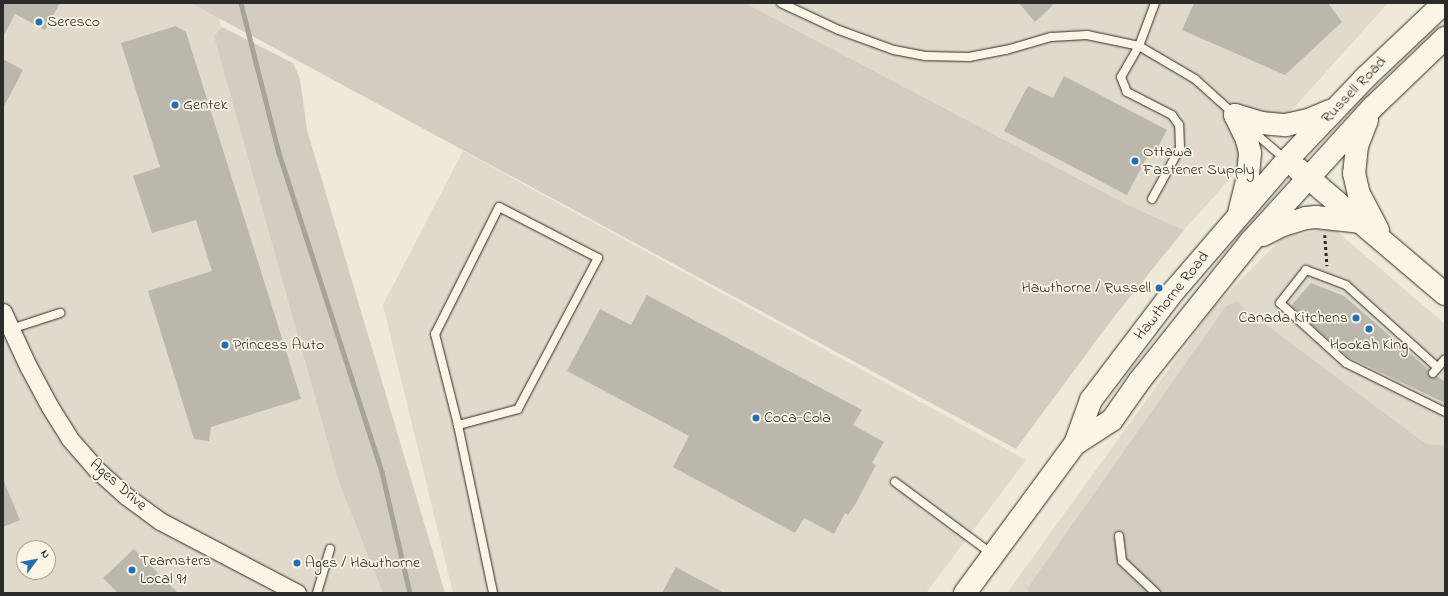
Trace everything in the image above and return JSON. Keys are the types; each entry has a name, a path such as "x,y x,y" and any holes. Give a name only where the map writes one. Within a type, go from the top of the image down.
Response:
{"main road":[{"name":"Russell Road","path":"1287,160 1413,30 1444,3"},
{"name":"Russell Road","path":"1309,178 1373,107 1445,38"},
{"path":"1373,107 1357,146 1354,173 1359,194 1386,243"},
{"path":"1235,115 1261,123 1286,125 1311,119 1337,108"},
{"path":"1235,115 1247,140 1250,162 1239,215"},
{"path":"1287,160 1362,222 1445,294"},
{"name":"Hawthorne Road","path":"965,593 1075,444 1091,400 1173,292 1287,160"},
{"name":"Hawthorne Road","path":"1075,444 1112,420 1140,380 1251,241 1309,178"},
{"path":"1251,241 1283,225 1306,218 1316,217 1362,222"}],"street":[{"name":"Ages Drive","path":"3,312 7,331 65,431 96,469 126,496 160,521 297,593"}],"lane":[{"path":"781,3 839,30 887,48 926,56 969,57 1006,50 1051,37 1087,35 1139,46 1195,79 1287,160"},
{"path":"1152,199 1180,148 1179,125 1172,115 1127,92 1121,77 1139,46 1155,3"},
{"path":"458,424 518,409 598,258 499,207 435,334 458,424 493,593"},
{"path":"1445,359 1435,370 1346,285 1306,270 1280,303 1346,363 1419,394 1445,412"},
{"path":"7,331 60,313"},
{"path":"894,482 993,555"},
{"path":"1118,536 1122,561 1156,593"},
{"path":"317,593 330,548"}],"path":[{"path":"1324,227 1329,278"}],"shaded area":[{"path":"3,3 210,3 216,6 311,362 388,593 3,593"},
{"path":"191,3 745,3 1130,206 1184,230 1110,322 1016,449"},
{"path":"745,3 1388,3 1184,230 1130,206"},
{"path":"222,27 293,63 300,79 307,130 445,593 383,593 339,482 214,36"},
{"path":"463,151 1026,460 926,593 453,593 383,305"},
{"path":"1333,228 1445,324 1445,593 1007,593 1213,308 1283,237"},
{"path":"1238,301 1241,306 1426,444 1445,446 1445,593 1030,593 1027,589 1226,306"}],"building":[{"name":"Seresco","path":"3,3 60,3 45,30 15,14 3,37"},
{"path":"1019,3 1055,3 1035,22"},
{"path":"1194,3 1328,3 1342,22 1285,75 1182,30"},
{"path":"176,26 186,32 301,399 211,427 209,441 194,439 148,291 212,271 196,220 152,233 133,176 160,167 121,43"},
{"name":"Seresco","path":"3,59 23,70 3,108"},
{"path":"1064,76 1167,130 1154,154 1150,151 1127,195 1004,131 1028,86 1053,98"},
{"path":"1311,283 1344,296 1429,370 1428,374 1430,377 1434,378 1437,376 1445,382 1445,403 1348,357 1340,350 1291,306"},
{"name":"Coca-Cola","path":"647,295 862,410 853,425 884,442 872,463 876,465 856,503 848,515 845,513 834,534 804,518 795,533 673,467 689,436 567,371 600,309 631,325"},
{"path":"3,479 20,520 3,527"},
{"name":"Teamsters Local 91","path":"134,549 178,593 118,593 103,578"},
{"path":"676,567 724,593 662,593"}],"waterway":[{"path":"241,3 279,153 382,472 410,593"}],"place":[{"name":"Seresco","path":"39,22"},
{"name":"Gentek","path":"175,105"},
{"name":"Ottawa Fastener Supply","path":"1135,161"},
{"name":"Hawthorne / Russell","path":"1159,288"},
{"name":"Canada Kitchens","path":"1356,318"},
{"name":"Hookah King","path":"1369,329"},
{"name":"Princess Auto","path":"225,345"},
{"name":"Coca-Cola","path":"756,418"},
{"name":"Ages / Hawthorne","path":"297,563"},
{"name":"Teamsters Local 91","path":"132,570"}]}
